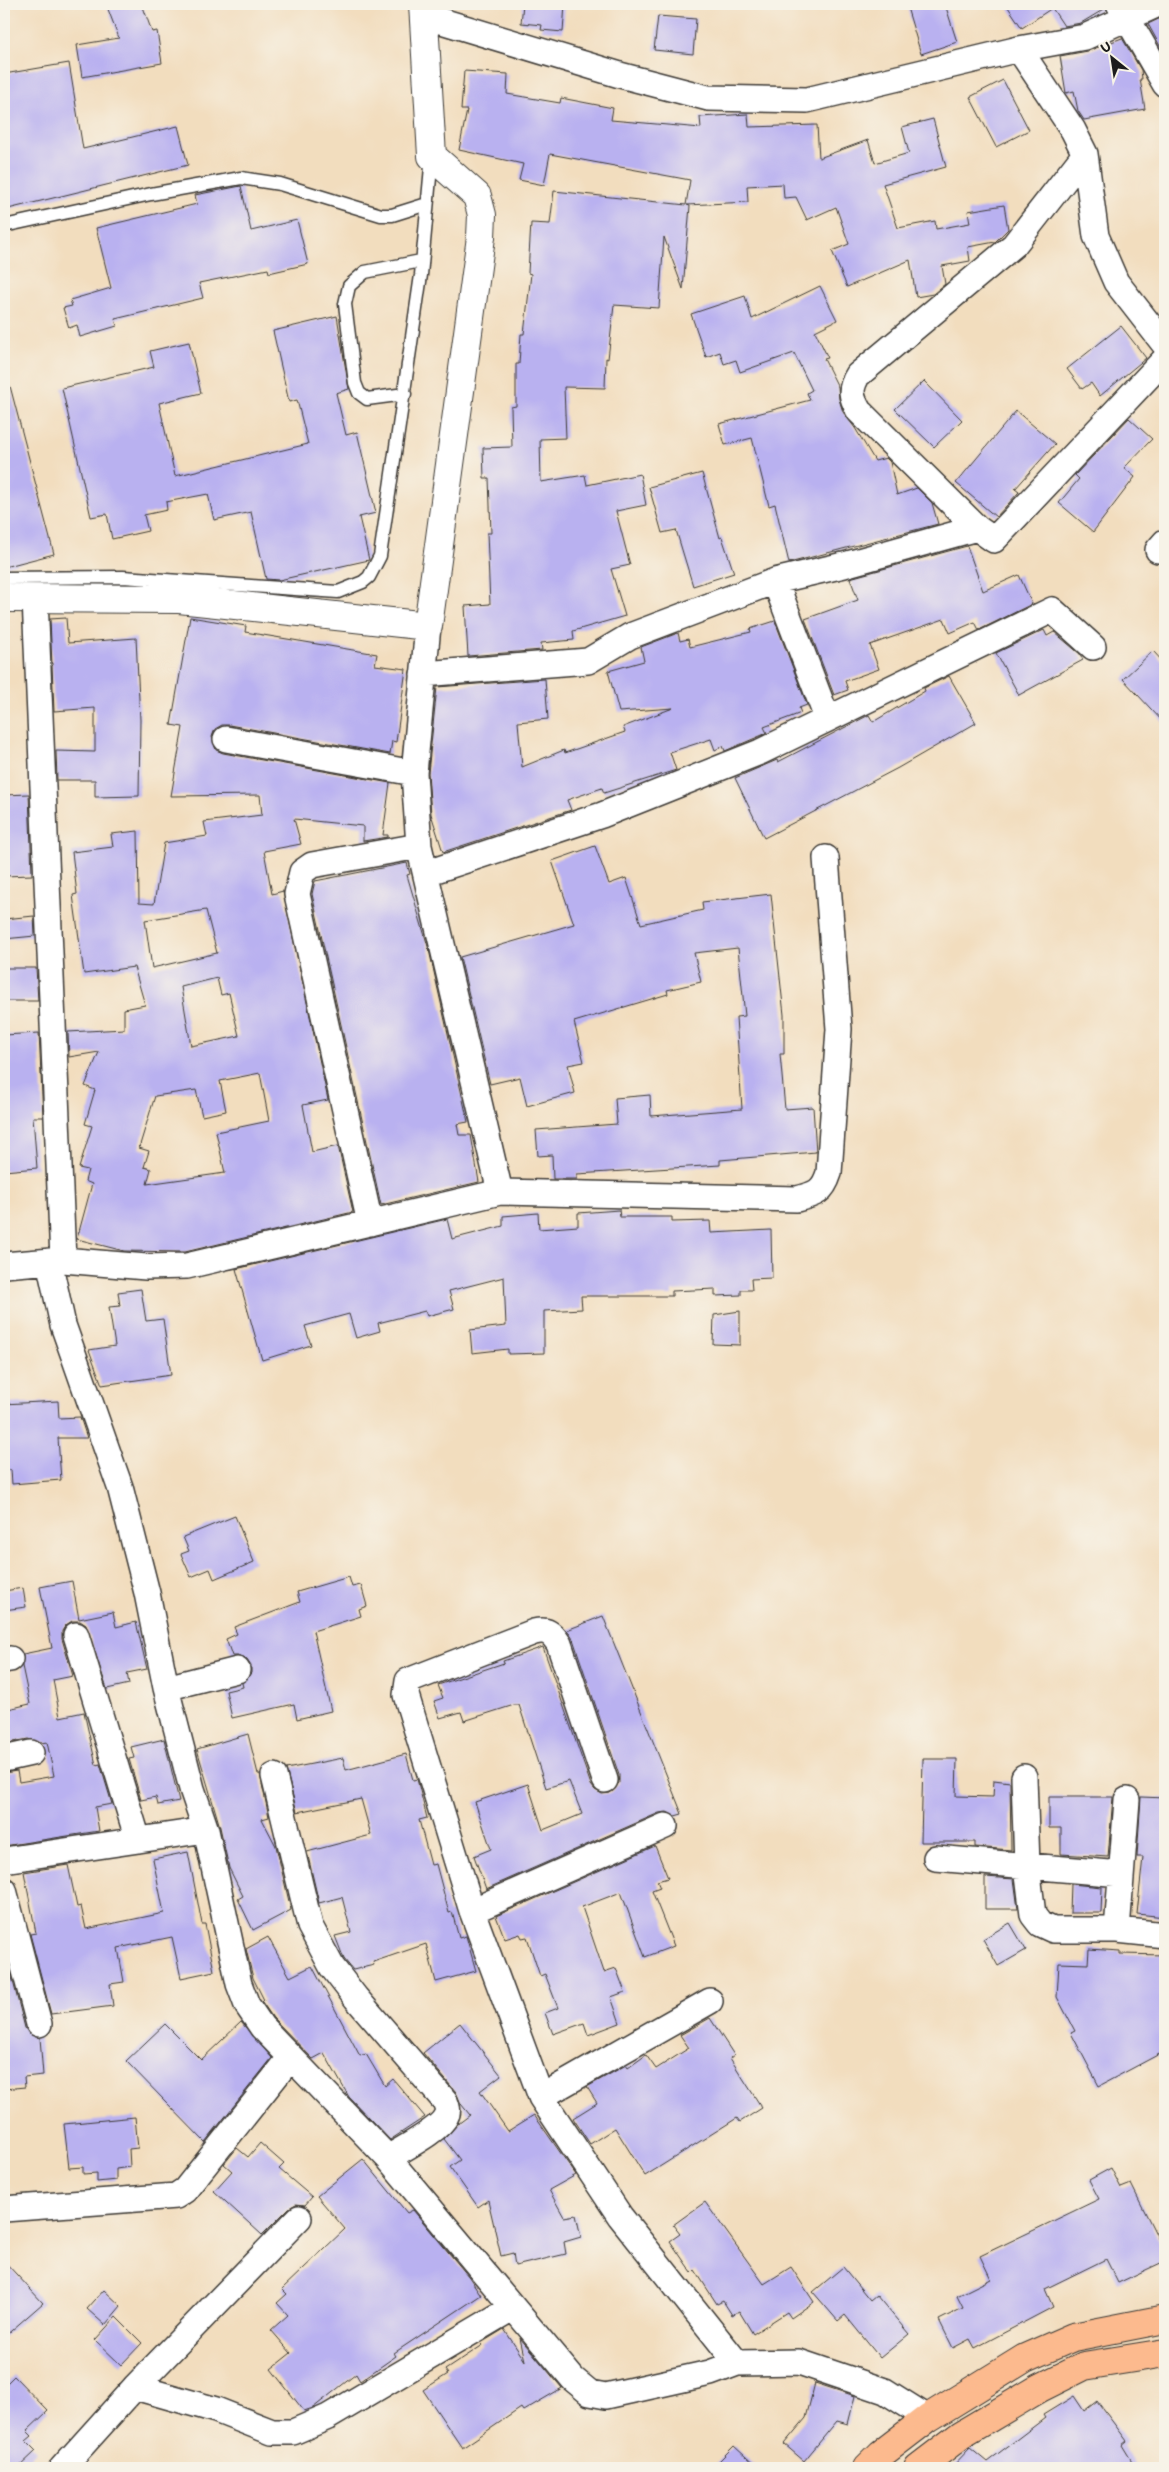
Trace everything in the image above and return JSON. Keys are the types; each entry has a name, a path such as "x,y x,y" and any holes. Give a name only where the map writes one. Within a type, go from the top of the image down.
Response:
{"main road":[{"path":"867,2468 881,2454 928,2418 1025,2358 1072,2337 1165,2319"},
{"path":"1072,2337 1084,2366"},
{"path":"918,2468 962,2435 1040,2388 1084,2366 1165,2353"}],"street":[{"path":"500,1192 427,873 418,846 414,774 423,674 480,247 482,214 477,196 432,156 424,10 620,75 708,98 806,100 1019,49 1085,37 1123,11 1158,4"},
{"path":"1123,11 1165,84"},
{"path":"1019,49 1073,130 1085,154 1096,236 1116,282 1165,345"},
{"path":"1085,154 1014,245 858,375 852,385 852,399 859,411 977,528 994,540 1165,359"},
{"path":"423,674 588,661 630,636 775,581 844,565 977,528"},
{"path":"775,581 827,718"},
{"path":"4,598 179,600 428,626"},
{"path":"36,598 56,1261 63,1326 120,1487 147,1593 166,1688 192,1789 206,1830 240,1984 247,2005 262,2027 388,2158 573,2379 590,2393 606,2396 710,2373 737,2363 799,2362 885,2391 928,2418"},
{"path":"427,873 602,815 760,752 1052,610 1093,648"},
{"path":"226,739 414,774"},
{"path":"370,1223 297,894 302,872 312,864 418,846"},
{"path":"4,1265 56,1261 146,1267 186,1266 500,1192 797,1199 812,1195 825,1186 829,1172 839,1029 826,858"},
{"path":"605,1780 558,1644 552,1634 544,1630 534,1632 408,1681 406,1695 472,1911 541,2097 620,2216 737,2363"},
{"path":"76,1635 138,1840"},
{"path":"166,1688 236,1670"},
{"path":"4,1759 31,1754"},
{"path":"274,1776 310,1926 338,1975 445,2101 448,2111 446,2118 437,2126 388,2158"},
{"path":"1024,1777 1027,1866 1033,1916 1040,1924 1052,1930 1117,1930 1165,1935"},
{"path":"1117,1930 1127,1800"},
{"path":"472,1911 664,1826"},
{"path":"4,1860 206,1830"},
{"path":"936,1858 1121,1874"},
{"path":"4,1890 39,2024"},
{"path":"541,2097 710,2001"},
{"path":"4,2209 165,2199 176,2196 185,2190 291,2057"},
{"path":"62,2468 135,2387 298,2218"},
{"path":"135,2387 216,2410 272,2432 293,2432 328,2417 512,2308"}],"lane":[{"path":"4,578 123,577 338,592 351,589 370,577 380,556 405,394 432,156"},
{"path":"4,226 151,194 241,178 280,184 381,215 392,215 427,204"},
{"path":"405,394 367,399 359,393 355,383 346,304 349,286 365,272 421,261"}],"building":[{"path":"106,4 142,4 152,32 157,31 162,63 82,77 77,45 119,38"},
{"path":"523,4 565,4 563,32 541,30 542,25 521,23"},
{"path":"906,4 945,4 957,42 921,54"},
{"path":"1006,4 1105,4 1106,8 1081,23 1064,26 1052,8 1022,28"},
{"path":"658,16 696,19 693,54 654,50"},
{"path":"1165,16 1165,55 1148,24"},
{"path":"1122,38 1141,70 1142,79 1140,79 1145,109 1084,120 1078,111 1074,91 1066,93 1060,56 1088,51"},
{"path":"69,63 83,149 178,126 188,165 4,210 4,74"},
{"path":"464,71 508,74 507,94 560,103 561,98 613,108 611,120 701,128 700,117 748,114 749,127 817,125 819,158 868,140 875,163 909,153 902,127 933,119 946,167 883,184 898,228 935,221 936,229 970,223 968,211 1004,205 1008,229 995,242 968,247 970,261 942,266 945,284 933,294 916,297 910,260 847,287 832,251 849,244 836,207 807,220 796,197 784,198 783,184 747,186 748,202 687,205 690,206 683,289 664,237 659,308 614,305 608,359 606,358 605,388 564,387 566,438 540,439 541,482 585,475 587,485 640,474 646,505 616,511 630,565 611,569 625,616 573,631 574,640 541,643 542,650 468,656 465,606 490,604 487,533 491,533 489,478 484,478 483,448 512,447 511,407 516,406 516,364 519,364 521,334 524,334 531,274 528,273 531,223 550,224 554,191 686,205 690,180 550,154 544,185 519,180 523,164 459,150 467,110 461,110"},
{"path":"1003,80 1029,130 996,147 970,97"},
{"path":"241,186 251,231 297,220 308,264 269,273 268,269 199,283 203,298 115,319 117,326 80,337 77,325 69,328 63,308 72,306 70,300 111,288 96,228 197,204 195,195"},
{"path":"820,286 837,320 815,331 828,358 824,359 838,387 843,412 875,461 886,458 890,462 897,495 917,488 932,503 938,524 789,563 775,504 769,506 752,438 725,445 719,424 810,400 807,393 812,390 794,353 740,372 736,360 724,364 720,352 706,357 691,314 745,296 752,319"},
{"path":"337,316 349,389 336,393 346,435 357,432 376,513 359,517 369,560 279,580 266,579 251,512 214,520 208,494 166,502 167,510 144,515 148,531 112,539 107,514 91,517 62,388 154,367 150,351 189,342 201,393 159,403 175,476 308,444 297,400 289,402 273,331"},
{"path":"1121,326 1146,358 1100,396 1091,383 1082,389 1067,369"},
{"path":"924,381 962,420 934,447 895,409"},
{"path":"10,386 54,554 4,567 4,387"},
{"path":"1016,411 1055,444 1015,489 1019,492 996,517 956,483"},
{"path":"1129,418 1152,439 1124,468 1135,477 1093,532 1059,503 1079,479 1075,475"},
{"path":"702,473 720,538 722,537 734,573 693,586 676,530 662,533 649,487"},
{"path":"967,546 983,591 1019,575 1032,604 979,630 975,622 950,633 944,619 870,645 879,669 845,681 848,690 834,695 805,619 858,600 850,578"},
{"path":"190,617 246,626 245,632 377,654 375,665 406,669 396,742 392,741 390,754 229,725 222,725 215,729 212,737 216,750 223,753 390,783 383,835 388,835 388,837 363,841 363,826 294,819 301,844 264,851 272,894 283,891 328,1100 303,1105 312,1152 338,1146 353,1212 185,1252 124,1251 77,1239 92,1184 85,1181 88,1170 79,1168 92,1126 85,1124 95,1090 85,1086 99,1052 69,1057 68,1032 124,1029 124,1009 145,1005 134,967 84,974 73,895 77,894 72,852 113,847 111,834 138,831 139,903 154,904 164,843 207,836 204,822 262,815 260,795 171,796 183,727 171,725","holes":["206,910 217,953 152,968 145,920","217,978 221,995 229,993 239,1036 191,1046 181,987","260,1073 269,1121 216,1132 225,1173 147,1184 151,1169 144,1167 149,1151 139,1148 155,1096 196,1090 202,1116 226,1111 220,1081"]},
{"path":"66,618 68,643 136,638 140,720 139,796 95,797 95,780 57,780 56,751 95,752 95,708 54,711 50,619"},
{"path":"775,621 807,705 799,708 801,713 764,727 767,733 725,751 723,746 715,750 711,739 670,752 676,770 604,793 602,788 567,800 571,810 443,852 431,814 428,773 437,687 545,679 548,719 518,722 522,767 564,750 565,753 625,732 623,727 673,708 619,712 608,671 644,661 641,647 678,633 680,641 688,639 690,647 751,632 750,629"},
{"path":"1044,630 1047,636 1054,632 1080,654 1083,660 1019,695 996,653"},
{"path":"1153,651 1165,664 1165,724 1123,679"},
{"path":"949,676 976,723 898,768 764,838 735,778 777,760 778,762 869,715 873,722 925,691 924,688"},
{"path":"29,794 32,875 4,876 4,795"},
{"path":"595,846 609,884 626,878 641,924 703,910 702,902 771,894 784,1015 784,1054 780,1054 785,1109 813,1107 816,1152 720,1160 720,1165 577,1174 577,1179 553,1179 552,1155 538,1156 536,1130 617,1124 615,1098 650,1095 651,1116 742,1109 736,1017 745,1016 738,948 694,953 701,982 667,990 668,994 574,1022 584,1062 568,1065 575,1093 527,1106 520,1077 490,1084 460,957 574,924 552,861"},
{"path":"407,863 410,874 407,875 429,950 468,1122 457,1124 459,1135 471,1135 479,1182 381,1205 312,894 315,881"},
{"path":"34,916 35,936 4,939 4,919"},
{"path":"4,968 36,968 38,1001 4,1001"},
{"path":"39,1033 43,1117 33,1117 37,1168 4,1171 4,1035"},
{"path":"619,1210 620,1217 672,1217 672,1222 710,1221 711,1233 771,1230 772,1278 751,1279 752,1290 741,1290 741,1295 715,1296 715,1289 672,1291 672,1296 581,1296 582,1309 544,1311 544,1353 508,1354 508,1349 472,1353 470,1330 506,1326 504,1277 449,1291 454,1309 427,1316 425,1311 378,1323 380,1331 356,1338 349,1314 305,1326 311,1345 262,1360 236,1269 447,1219 452,1239 503,1226 503,1216 538,1213 539,1229 578,1226 578,1213"},
{"path":"141,1289 146,1321 163,1319 171,1375 102,1385 89,1350 115,1346 109,1307 120,1306 118,1292"},
{"path":"740,1311 740,1345 713,1344 714,1315"},
{"path":"58,1401 59,1418 80,1417 87,1438 58,1438 61,1480 12,1484 11,1470 7,1470 4,1404"},
{"path":"235,1516 254,1562 214,1579 210,1569 191,1577 181,1554 189,1551 183,1537"},
{"path":"349,1577 352,1587 361,1585 367,1606 359,1609 361,1616 313,1631 331,1711 297,1719 294,1704 232,1718 226,1691 243,1687 242,1683 251,1673 251,1666 247,1660 240,1656 232,1656 226,1639 237,1634 234,1627 300,1602 297,1592"},
{"path":"72,1581 79,1619 113,1612 116,1627 136,1622 147,1669 127,1673 129,1684 107,1689 86,1625 80,1621 72,1621 66,1625 62,1631 62,1639 73,1676 53,1680 60,1717 84,1712 96,1765 100,1764 112,1804 95,1807 99,1831 4,1846 4,1773 17,1771 19,1782 54,1776 47,1742 41,1743 28,1739 4,1744 4,1710 30,1704 22,1666 23,1654 52,1648 40,1587"},
{"path":"23,1588 26,1607 4,1610 4,1591"},
{"path":"603,1616 682,1814 675,1816 667,1812 659,1813 486,1889 474,1856 491,1849 475,1802 528,1784 543,1830 582,1814 569,1781 546,1788 519,1705 464,1721 461,1712 440,1718 434,1701 443,1698 438,1685 504,1663 503,1661 543,1647 591,1785 602,1794 610,1793 619,1783 619,1775 573,1639 567,1630"},
{"path":"248,1734 258,1774 260,1774 269,1817 262,1819 276,1846 291,1910 253,1930 238,1899 243,1896 229,1868 220,1827 197,1749"},
{"path":"164,1739 179,1801 158,1805 156,1797 141,1800 129,1759 134,1758 131,1747"},
{"path":"406,1754 413,1780 417,1779 427,1818 419,1820 431,1865 436,1864 449,1913 452,1912 459,1938 466,1936 476,1971 436,1982 426,1944 373,1962 374,1965 353,1970 344,1959 335,1936 351,1932 342,1897 319,1903 307,1852 371,1835 361,1799 297,1812 286,1769 343,1758 346,1770"},
{"path":"923,1759 957,1759 956,1796 993,1797 994,1780 1010,1782 1011,1850 975,1847 975,1842 921,1842"},
{"path":"1049,1797 1113,1797 1108,1857 1061,1854 1061,1828 1049,1828"},
{"path":"1141,1797 1165,1798 1165,1917 1137,1914 1143,1857 1137,1857"},
{"path":"655,1846 668,1878 657,1881 660,1888 652,1891 674,1946 645,1957 621,1892 582,1907 604,1972 616,1968 625,1992 611,1997 620,2023 588,2035 584,2023 553,2034 545,2013 558,2008 545,1974 540,1976 527,1937 522,1938 520,1934 505,1939 496,1916"},
{"path":"188,1852 202,1924 205,1924 214,1971 181,1978 172,1937 118,1948 124,1982 110,1984 113,2006 51,2014 30,1934 36,1933 24,1872 68,1865 77,1907 81,1906 86,1929 164,1913 153,1859"},
{"path":"985,1877 1014,1879 1018,1909 985,1909"},
{"path":"1071,1884 1102,1887 1101,1913 1070,1913"},
{"path":"1010,1923 1026,1950 998,1966 983,1939"},
{"path":"268,1937 290,1977 312,1966 360,2056 366,2054 385,2086 393,2079 425,2117 390,2140 349,2097 324,2053 313,2059 273,2018 262,2002 264,2000 253,1978 246,1949"},
{"path":"4,1946 25,2028 29,2034 40,2038 43,2075 24,2077 25,2087 4,2089"},
{"path":"1089,1949 1120,1951 1120,1954 1165,1955 1165,2051 1099,2086 1071,2033 1075,2031 1057,1997 1059,1963 1088,1964"},
{"path":"710,2018 734,2055 730,2058 762,2108 740,2122 737,2118 645,2176 615,2128 590,2144 573,2118 597,2103 587,2087 626,2065 628,2068 646,2055 656,2069 689,2048 680,2035"},
{"path":"241,2022 272,2058 205,2142 126,2061 165,2024 201,2060"},
{"path":"460,2023 501,2075 480,2091 508,2131 534,2115 576,2175 549,2190 564,2217 576,2215 581,2237 564,2242 566,2254 515,2266 513,2253 501,2256 488,2200 478,2207 450,2167 460,2160 444,2139 458,2124 470,2115 461,2104 456,2092 423,2053"},
{"path":"135,2117 138,2148 129,2149 130,2167 116,2169 116,2180 97,2182 97,2173 83,2174 83,2167 69,2168 64,2124"},
{"path":"260,2143 284,2164 279,2169 312,2197 305,2205 296,2204 289,2208 262,2235 214,2191 232,2171 224,2164 237,2148 248,2157"},
{"path":"363,2159 407,2213 413,2210 469,2277 481,2295 394,2353 396,2356 360,2381 356,2374 313,2408 304,2411 271,2369 291,2353 271,2330 288,2315 277,2303 287,2294 282,2289 345,2229 317,2196"},
{"path":"1111,2168 1121,2188 1131,2184 1160,2242 1165,2240 1165,2261 1118,2283 1106,2259 1045,2289 1053,2307 975,2348 970,2339 953,2348 939,2320 963,2308 957,2296 991,2279 980,2256 1099,2199 1089,2180"},
{"path":"705,2202 764,2284 791,2267 814,2302 791,2318 787,2312 753,2334 739,2311 732,2315 723,2301 717,2304 695,2270 692,2273 670,2241 680,2234 673,2225"},
{"path":"4,2261 43,2303 4,2337"},
{"path":"843,2267 870,2300 876,2295 909,2334 880,2358 845,2315 838,2321 813,2292"},
{"path":"104,2290 121,2306 105,2325 87,2309"},
{"path":"116,2317 142,2343 121,2365 95,2340"},
{"path":"504,2329 525,2361 520,2338 562,2388 523,2411 521,2408 462,2448 423,2390 448,2374 445,2370 483,2345 481,2343"},
{"path":"14,2376 48,2411 27,2431 32,2436 26,2441 36,2451 18,2468 4,2468 4,2386"},
{"path":"815,2383 855,2396 848,2424 837,2421 804,2461 784,2444 806,2418"},
{"path":"1074,2396 1084,2411 1097,2401 1127,2441 1122,2445 1136,2468 951,2468 970,2448 987,2462 1045,2418 1043,2415"},
{"path":"734,2446 758,2468 712,2468"}]}
